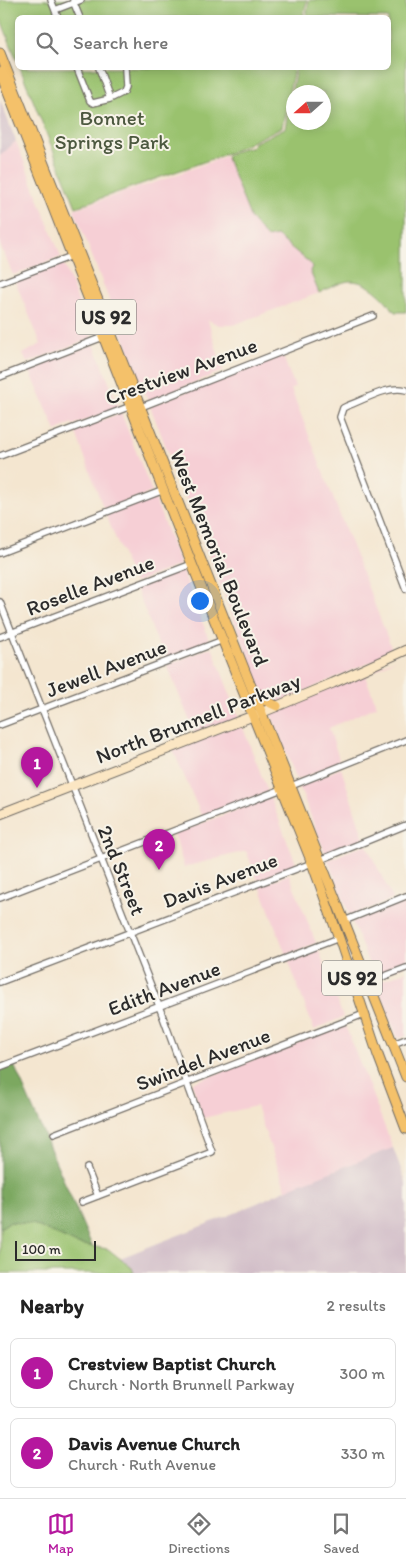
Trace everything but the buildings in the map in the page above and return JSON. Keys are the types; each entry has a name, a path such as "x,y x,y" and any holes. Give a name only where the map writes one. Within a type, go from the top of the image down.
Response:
{"main road":[{"name":"West Memorial Boulevard","path":"0,53 107,334 263,712 291,786 339,938"},
{"name":"West Memorial Boulevard","path":"0,72 49,197 76,254"},
{"name":"West Memorial Boulevard","path":"136,406 164,490 192,564 282,789 306,848 327,876 406,1077"},
{"path":"184,543 202,561"},
{"path":"192,564 210,582"},
{"path":"254,690 264,700 277,706"},
{"name":"US 92","path":"339,938 364,1014 403,1111 406,1129"}],"street":[{"path":"51,0 57,15"},
{"path":"55,10 74,1 81,0"},
{"path":"74,1 79,15"},
{"path":"78,70 90,102 96,103 124,92 126,87 126,70"},
{"path":"100,70 110,99"},
{"path":"0,283 76,254"},
{"name":"Crestview Avenue","path":"0,456 373,316"},
{"path":"0,377 107,334"},
{"path":"406,390 402,388 386,391 343,408 340,417 350,447 404,577 406,589"},
{"path":"0,553 164,490"},
{"name":"Roselle Avenue","path":"0,637 192,564"},
{"name":"2nd Street","path":"0,602 159,1006 212,1152 98,1196"},
{"name":"Jewell Avenue","path":"0,726 223,640"},
{"name":"North Brunnell Parkway","path":"0,814 263,712 406,650"},
{"path":"291,786 406,740"},
{"path":"0,898 282,789"},
{"name":"Davis Avenue","path":"0,982 316,862 406,825"},
{"path":"344,921 406,896"},
{"name":"Edith Avenue","path":"0,1067 339,938"},
{"path":"369,982 406,968"},
{"name":"Swindel Avenue","path":"54,1134 364,1014"},
{"path":"393,1044 406,1039"},
{"path":"82,1202 98,1196 87,1168"}],"shaded area":[{"path":"0,100 16,141 0,156"},
{"path":"16,141 61,257 13,275 0,245 0,156"},
{"path":"226,156 251,219 277,236 310,263 312,267 310,271 319,293 233,325 219,325 208,320 223,371 148,401 74,209 162,180"},
{"path":"63,262 92,338 27,363 23,354 41,344 15,281"},
{"path":"94,344 119,408 73,425 72,423 56,431 29,369"},
{"path":"282,354 295,387 291,389 393,652 278,703 264,696 150,406"},
{"path":"121,413 152,492 104,510 75,430"},
{"path":"154,497 180,565 134,583 106,515"},
{"path":"182,570 210,642 164,659 136,588"},
{"path":"212,647 239,718 195,734 167,665"},
{"path":"396,659 365,676 377,706 329,728 340,762 297,780 270,712"},
{"path":"241,723 268,792 202,817 173,750"},
{"path":"341,768 364,839 326,855 299,786"},
{"path":"270,797 297,866 258,880 246,851 184,867 174,834"},
{"path":"366,844 393,899 350,916 328,860"},
{"path":"289,874 316,943 286,955 260,886"},
{"path":"406,899 406,965 374,977 352,921"},
{"path":"318,948 343,1017 314,1030 288,960"},
{"path":"406,971 406,1036 398,1039 376,983"},
{"path":"345,1025 393,1148 286,1190 256,1106 203,1118 192,1083"},
{"path":"393,1148 406,1182 406,1273 134,1273 132,1268 120,1258 240,1211 294,1186"}],"green space":[{"name":"Bonnet Springs Park","path":"0,0 307,0 303,15 15,15 15,56 0,17"},
{"path":"309,0 406,0 406,312 395,312 376,292 359,282 345,282 319,293 310,271 312,267 310,263 277,236 267,238 251,219 226,156 244,148 251,148 254,143 285,128 286,123 286,130 331,130 331,85 293,85 296,70 391,70 391,15 306,15"},
{"name":"Bonnet Springs Park","path":"21,70 294,70 291,85 286,85 286,107 282,127 229,153 76,207"},
{"path":"14,1065 92,1246 77,1244 33,1224 9,1222 0,1228 0,1070"},
{"path":"9,1222 33,1224 77,1244 108,1249 132,1268 134,1273 0,1273 0,1228"}],"place":[{"name":"Crestview Baptist Church","path":"37,788"},
{"name":"Davis Avenue Church","path":"159,870"}]}
